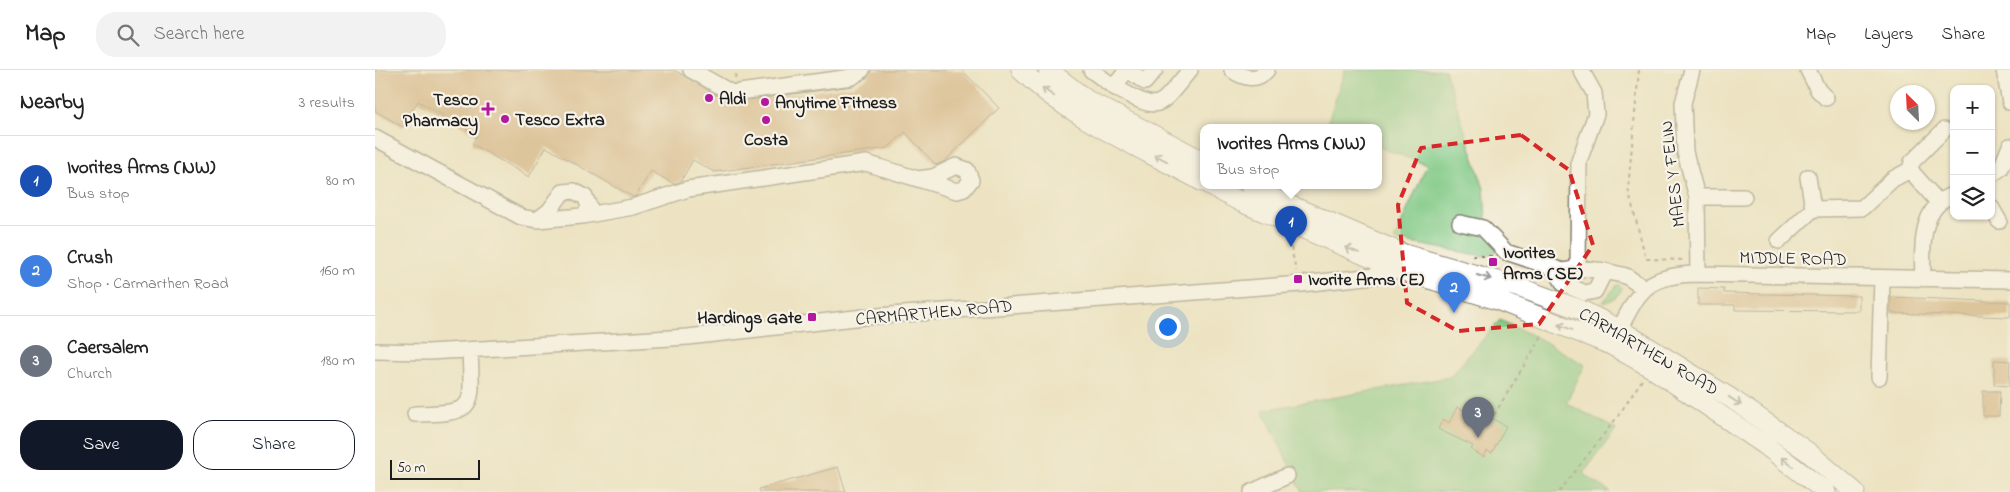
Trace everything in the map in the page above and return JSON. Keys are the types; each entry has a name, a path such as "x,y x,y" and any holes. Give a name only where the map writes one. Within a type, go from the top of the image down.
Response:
{"main road":[{"path":"1021,70 1032,81 1077,113 1200,180"},
{"path":"1048,70 1087,100 1200,160"},
{"path":"1217,189 1284,221 1400,261"},
{"path":"1256,189 1400,261"},
{"name":"CARMARTHEN ROAD","path":"1400,261 1469,291 1552,322 1615,337 1740,404 1808,452 1855,492"},
{"name":"CARMARTHEN ROAD","path":"1400,261 1518,287 1581,310 1650,367 1765,445 1818,490"}],"street":[{"path":"691,70 732,93 852,77 862,70"},
{"path":"1091,70 1113,87 1144,103 1153,105 1163,102 1190,70"},
{"path":"1113,87 1127,70 1145,82 1155,70"},
{"path":"1232,70 1242,77 1252,78 1267,70"},
{"path":"1581,70 1594,93 1596,114 1579,161 1571,269 1560,277 1564,284 1585,293 1595,291 1604,276"},
{"name":"MAES Y FELIN","path":"1692,70 1683,103 1685,152 1697,197 1698,267"},
{"path":"1808,70 1818,90 1826,98"},
{"path":"2004,70 2010,102"},
{"path":"1779,241 1813,209 1862,208 1893,179 1910,170 1913,162 1944,130"},
{"path":"375,138 521,217 537,220 582,216 633,207 688,189 865,163 918,179"},
{"path":"1995,172 2001,168 2010,146"},
{"path":"1910,170 1938,202"},
{"path":"1808,177 1813,209"},
{"path":"537,220 549,211 563,192 574,192 585,197 590,208 582,216"},
{"path":"1923,279 1923,236 1928,218 1938,202 1950,196"},
{"path":"1697,197 1744,197"},
{"path":"1995,214 1999,221"},
{"path":"1460,222 1483,228 1506,252 1604,276 1626,276 1644,288 1615,337"},
{"name":"CARMARTHEN ROAD","path":"375,351 428,352 688,337 864,317 1327,273 1375,276 1400,261"},
{"name":"MIDDLE ROAD","path":"1644,288 1670,276 1698,267 1882,278 2010,280"},
{"path":"1879,377 1882,278"},
{"path":"415,414 450,414 459,411 467,404 471,394 470,350"},
{"path":"1252,492 1287,476"}],"path":[{"path":"1639,70 1629,189 1646,259 1698,267"},
{"path":"1291,247 1298,279"},
{"path":"1494,415 1552,322"},
{"path":"1559,492 1618,416 1650,367"}],"highlighted area":[{"path":"1521,135 1569,170 1593,245 1539,324 1458,331 1407,303 1398,205 1421,148"}],"green space":[{"path":"1345,70 1445,70 1484,189 1486,219 1507,247 1484,256 1394,240 1427,165 1382,148 1382,124 1327,124"},
{"path":"1618,284 1622,288 1619,294 1612,300 1603,302"},
{"path":"1500,320 1540,339 1585,365 1566,403 1616,429 1583,474 1611,492 1302,492 1263,410 1450,377"}],"building":[{"path":"375,70 674,70 727,101 733,102 853,86 868,77 871,70 962,70 999,108 945,161 936,165 905,132 888,148 714,172 693,160 681,181 674,184 651,171 636,196 633,197 546,147 529,177 472,144 477,135 418,101 403,127 375,111"},
{"path":"1698,288 1724,289 1724,293 1859,296 1859,311 1735,310 1735,305 1698,305"},
{"path":"1891,297 2010,302 2010,317 1891,313"},
{"path":"1994,360 2010,361 2009,386 1994,385"},
{"path":"1983,391 2000,391 1999,416 1983,416"},
{"path":"1457,407 1479,418 1481,413 1506,426 1492,453 1487,451 1484,457 1471,450 1473,446 1438,429 1443,419 1449,423"},
{"path":"838,467 846,492 760,492 759,489"}],"place":[{"name":"Aldi","path":"709,98"},
{"name":"Anytime Fitness","path":"765,102"},
{"name":"Tesco Pharmacy","path":"488,109"},
{"name":"Tesco Extra","path":"505,119"},
{"name":"Costa","path":"766,120"},
{"name":"Ivorites Arms (NW)","path":"1291,247"},
{"name":"Ivorites Arms (SE)","path":"1493,262"},
{"name":"Ivorite Arms (E)","path":"1298,279"},
{"name":"Crush","path":"1454,313"},
{"name":"Hardings Gate","path":"812,317"},
{"name":"Caersalem","path":"1478,438"}]}
